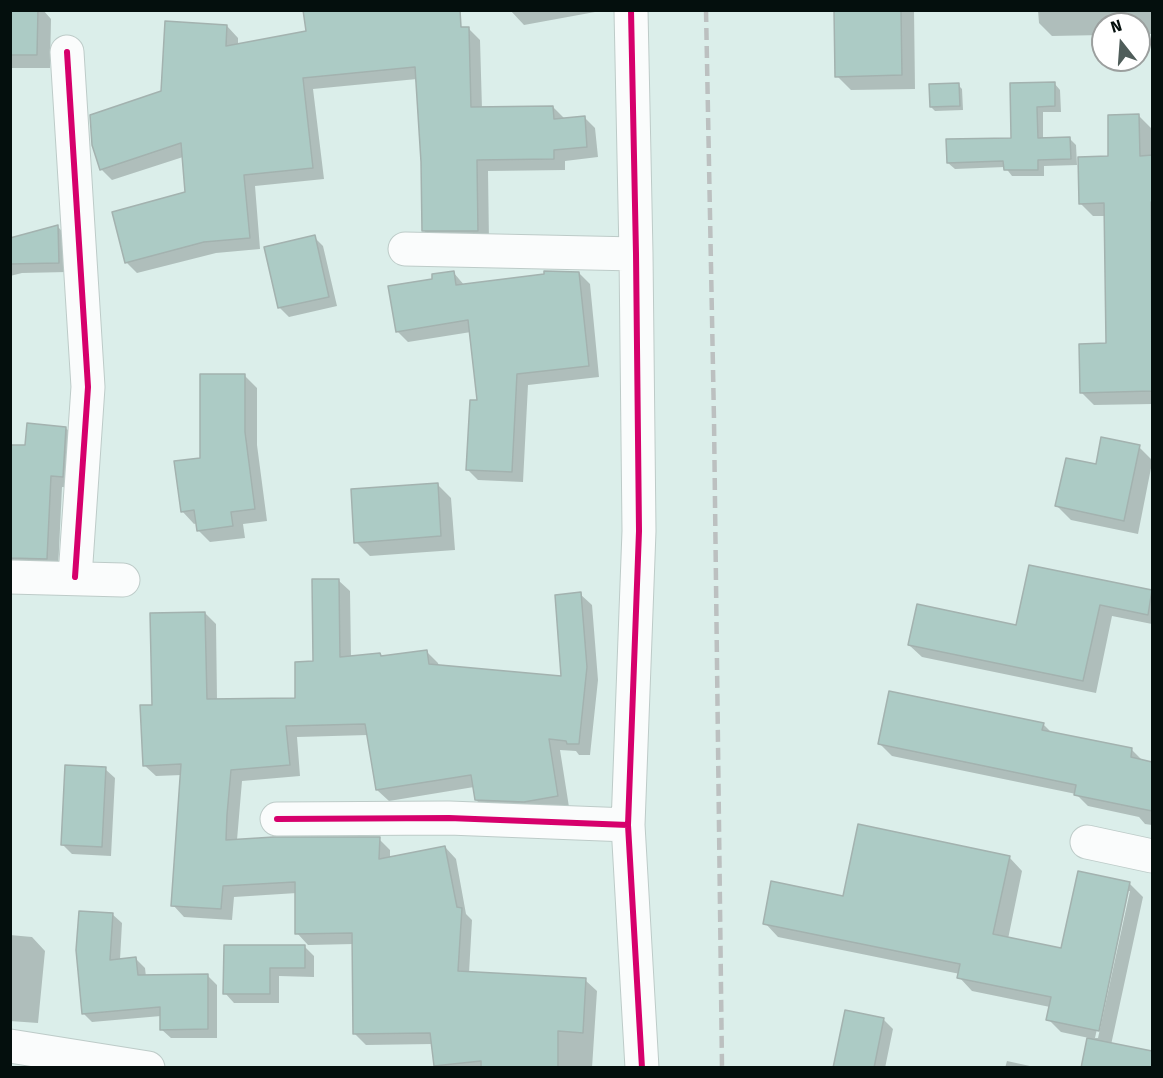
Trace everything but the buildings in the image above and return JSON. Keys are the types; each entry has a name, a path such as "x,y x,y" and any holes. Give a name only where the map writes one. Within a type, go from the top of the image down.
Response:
{"street":[{"path":"631,10 639,531 628,825 642,1068"},
{"path":"67,52 88,387 75,577"},
{"path":"405,249 636,254"},
{"path":"10,577 123,580"},
{"path":"277,819 449,818 628,825"},
{"path":"1087,842 1152,856"},
{"path":"10,1046 148,1068"}],"railway":[{"path":"706,10 722,1068"}],"cycle path":[{"path":"631,10 639,531 628,825 642,1068"},
{"path":"67,52 88,387 75,577"},
{"path":"277,819 449,818 628,825"}]}
